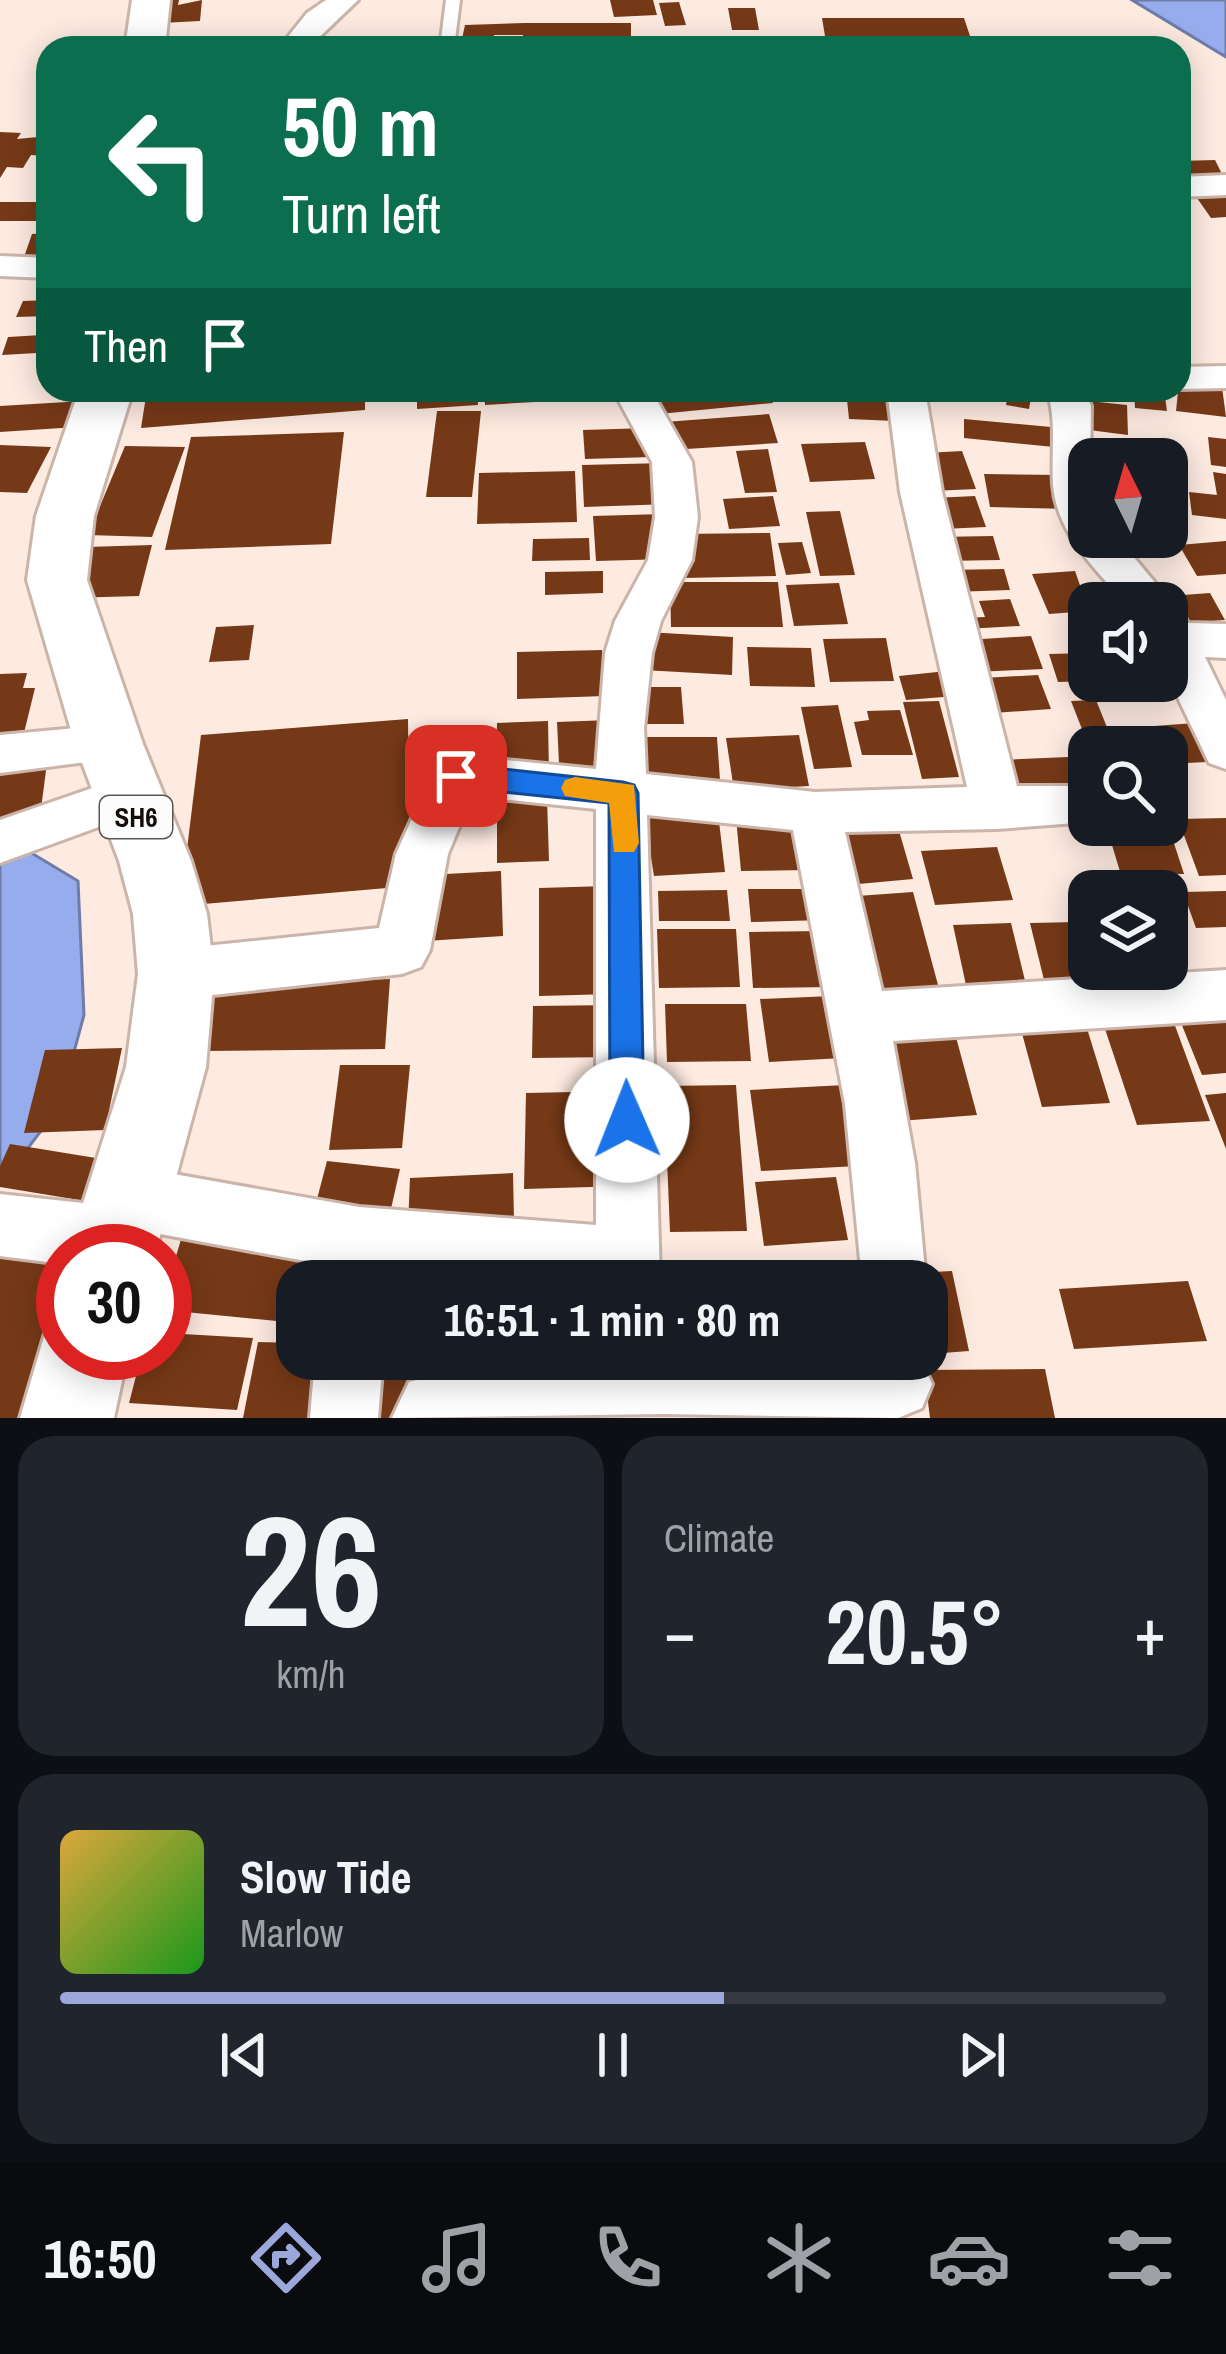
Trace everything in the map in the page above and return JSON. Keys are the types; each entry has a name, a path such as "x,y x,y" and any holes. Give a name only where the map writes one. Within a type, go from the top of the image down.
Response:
{"main road":[{"path":"146,36 151,0"},
{"name":"SH6","path":"102,402 64,515 57,580 118,770 165,896 176,974 166,1067 120,1224"},
{"path":"67,1418 76,1380"}],"street":[{"path":"303,36 316,19 344,0"},
{"path":"1191,186 1226,185"},
{"path":"0,266 36,268"},
{"path":"1191,377 1226,376"},
{"path":"628,1260 620,728 625,662 637,622 667,569 676,490 673,464 656,422 637,402"},
{"path":"908,402 921,492 997,809"},
{"path":"1072,402 1073,438"},
{"path":"1111,558 1131,582"},
{"path":"1188,629 1226,640"},
{"path":"1188,671 1226,751"},
{"path":"0,754 118,770"},
{"path":"0,842 118,770"},
{"path":"176,974 402,950 422,854 456,776 815,812 1068,805"},
{"path":"815,812 859,1018 891,1211 893,1260"},
{"path":"859,1018 1226,995"},
{"path":"0,1225 36,1226"},
{"path":"192,1239 357,1260"},
{"path":"344,1418 347,1380"},
{"path":"426,1418 433,1406 483,1393 576,1383 899,1387"}],"lane":[{"path":"449,36 452,0"}],"water":[{"path":"1132,0 1226,0 1226,57"},
{"path":"0,838 78,881 84,1015 59,1107 0,1185"}],"building":[{"path":"170,0 179,0 178,5 202,0 200,21 161,23 163,13 170,12"},
{"path":"610,0 653,0 657,15 614,17"},
{"path":"679,2 686,25 665,26 659,3"},
{"path":"728,8 755,8 759,30 732,30"},
{"path":"822,18 964,18 970,36 825,36"},
{"path":"631,23 631,36 463,36 465,25"},
{"path":"0,132 21,133 17,139 36,137 36,155 31,155 23,168 7,167 0,178"},
{"path":"1215,160 1226,182 1191,183 1191,161"},
{"path":"1226,189 1226,217 1211,218 1192,191"},
{"path":"0,202 36,202 36,221 0,221"},
{"path":"36,234 36,259 23,260"},
{"path":"36,300 36,316 16,317 23,301"},
{"path":"36,335 36,353 2,355 8,337"},
{"path":"1191,383 1222,387 1226,417 1176,411 1177,402 1191,402"},
{"path":"83,402 77,427 0,432 0,406"},
{"path":"145,402 365,402 365,410 141,428"},
{"path":"417,402 478,402 478,405 417,409"},
{"path":"645,402 773,403 649,415"},
{"path":"847,402 893,402 895,421 849,419"},
{"path":"1007,402 1030,402 1029,409"},
{"path":"1089,402 1127,405 1128,435 1089,430"},
{"path":"1135,402 1166,402 1167,411 1135,408"},
{"path":"437,411 481,411 472,497 426,497"},
{"path":"769,414 778,443 671,450 665,422"},
{"path":"964,419 1062,428 1064,448 964,438"},
{"path":"648,428 652,457 585,459 583,430"},
{"path":"344,432 331,544 165,550 191,437"},
{"path":"1208,437 1226,439 1226,467 1211,465"},
{"path":"865,442 875,479 810,482 801,444"},
{"path":"0,445 51,447 27,493 0,492"},
{"path":"125,446 185,447 152,537 88,535"},
{"path":"768,449 777,492 745,493 736,451"},
{"path":"962,451 976,489 932,491 926,453"},
{"path":"665,463 670,504 584,507 582,465"},
{"path":"575,471 577,522 477,524 479,473"},
{"path":"1213,472 1226,474 1226,519 1192,515 1189,492 1217,495"},
{"path":"984,474 1063,475 1068,509 990,507"},
{"path":"773,496 780,526 729,529 723,499"},
{"path":"975,496 986,527 943,529 933,498"},
{"path":"840,511 855,575 820,576 806,512"},
{"path":"663,514 668,559 596,561 593,516"},
{"path":"770,533 776,576 685,578 682,534"},
{"path":"993,536 1000,560 943,561 937,537"},
{"path":"589,538 590,560 532,561 533,539"},
{"path":"1226,541 1226,574 1197,576 1187,558 1188,544"},
{"path":"802,542 811,573 786,575 778,543"},
{"path":"152,545 139,596 70,598 86,547"},
{"path":"1004,569 1010,590 952,592 946,570"},
{"path":"603,571 603,593 545,595 545,572"},
{"path":"1075,571 1079,582 1068,582 1068,613 1049,614 1032,574"},
{"path":"670,582 778,582 783,627 671,627"},
{"path":"839,583 848,624 794,626 786,585"},
{"path":"1210,593 1225,620 1188,623 1188,595"},
{"path":"1010,599 1020,626 965,629 961,618 985,617 979,601"},
{"path":"254,625 249,660 209,662 216,627"},
{"path":"646,632 733,637 732,675 643,670"},
{"path":"1031,636 1043,669 975,672 966,640"},
{"path":"886,638 894,681 830,682 823,639"},
{"path":"747,647 811,648 815,687 750,686"},
{"path":"602,650 605,696 517,699 517,652"},
{"path":"1049,654 1068,654 1068,682 1058,682"},
{"path":"947,671 956,696 906,700 899,676"},
{"path":"27,673 23,688 35,688 22,741 0,743 0,674"},
{"path":"1038,675 1051,709 993,713 982,678"},
{"path":"639,687 681,687 684,724 641,724"},
{"path":"939,701 959,777 922,779 903,702"},
{"path":"1071,702 1097,702 1107,726 1081,726"},
{"path":"838,705 852,767 814,769 801,707"},
{"path":"900,710 913,755 862,755 854,722 869,720 867,711"},
{"path":"408,719 410,886 180,906 201,735"},
{"path":"610,720 614,781 560,784 557,722"},
{"path":"548,721 549,773 496,774 497,723"},
{"path":"1208,722 1226,761 1188,763 1188,726 1154,726"},
{"path":"799,735 809,786 734,790 726,738"},
{"path":"633,737 717,737 720,780 633,780"},
{"path":"1068,757 1068,798 1012,801 999,760"},
{"path":"47,763 39,824 0,829 0,768"},
{"path":"547,798 549,861 497,863 497,800"},
{"path":"718,813 725,872 654,876 644,815"},
{"path":"801,817 808,870 741,871 736,818"},
{"path":"895,817 913,879 837,886 821,823"},
{"path":"1226,818 1226,875 1199,876 1188,846 1188,819"},
{"path":"1112,846 1175,846 1183,870 1120,870"},
{"path":"997,847 1013,900 935,905 921,851"},
{"path":"501,871 503,936 426,941 428,875"},
{"path":"607,886 612,994 539,996 539,888"},
{"path":"748,889 820,889 824,920 751,922"},
{"path":"727,890 730,921 659,921 658,891"},
{"path":"1226,891 1226,927 1196,928 1188,892"},
{"path":"913,892 941,996 867,1002 843,897"},
{"path":"1068,922 1068,988 1046,988 1030,923"},
{"path":"1011,923 1029,997 969,999 953,925"},
{"path":"657,929 736,929 740,987 659,988"},
{"path":"824,931 831,987 753,988 749,932"},
{"path":"390,979 385,1049 204,1051 215,985"},
{"path":"832,996 843,1058 769,1062 760,999"},
{"path":"665,1004 746,1004 751,1061 667,1062"},
{"path":"1226,1004 1226,1073 1202,1075 1175,1008"},
{"path":"615,1005 616,1057 532,1058 533,1006"},
{"path":"1170,1012 1210,1121 1137,1125 1101,1017"},
{"path":"1085,1022 1110,1103 1042,1107 1020,1026"},
{"path":"953,1026 977,1115 900,1121 879,1031"},
{"path":"122,1048 105,1130 24,1133 45,1050"},
{"path":"340,1065 410,1065 402,1148 329,1150"},
{"path":"736,1085 747,1231 670,1232 664,1086"},
{"path":"845,1085 858,1166 761,1171 750,1090"},
{"path":"621,1091 624,1186 524,1189 526,1093"},
{"path":"1226,1093 1226,1149 1205,1095"},
{"path":"10,1144 102,1159 85,1201 0,1187 0,1166"},
{"path":"327,1161 400,1169 386,1231 311,1222"},
{"path":"513,1173 514,1221 408,1226 410,1178"},
{"path":"836,1177 848,1240 764,1246 755,1182"},
{"path":"192,1227 339,1240 335,1260 276,1260 276,1321 192,1313"},
{"path":"0,1258 36,1259 38,1380 28,1418 0,1418"},
{"path":"948,1271 952,1271 969,1351 948,1353"},
{"path":"1188,1281 1207,1341 1074,1349 1059,1289"},
{"path":"192,1335 253,1338 237,1410 129,1403 135,1380 192,1380"},
{"path":"258,1342 276,1342 276,1380 329,1380 323,1418 243,1418"},
{"path":"1045,1369 1055,1418 930,1418 925,1380 948,1380 948,1370"},
{"path":"358,1380 414,1380 408,1418 352,1418"}],"slow traffic":[{"path":"575,788 623,793 624,843"}],"route":[{"path":"456,776 623,793 627,1120"}]}
